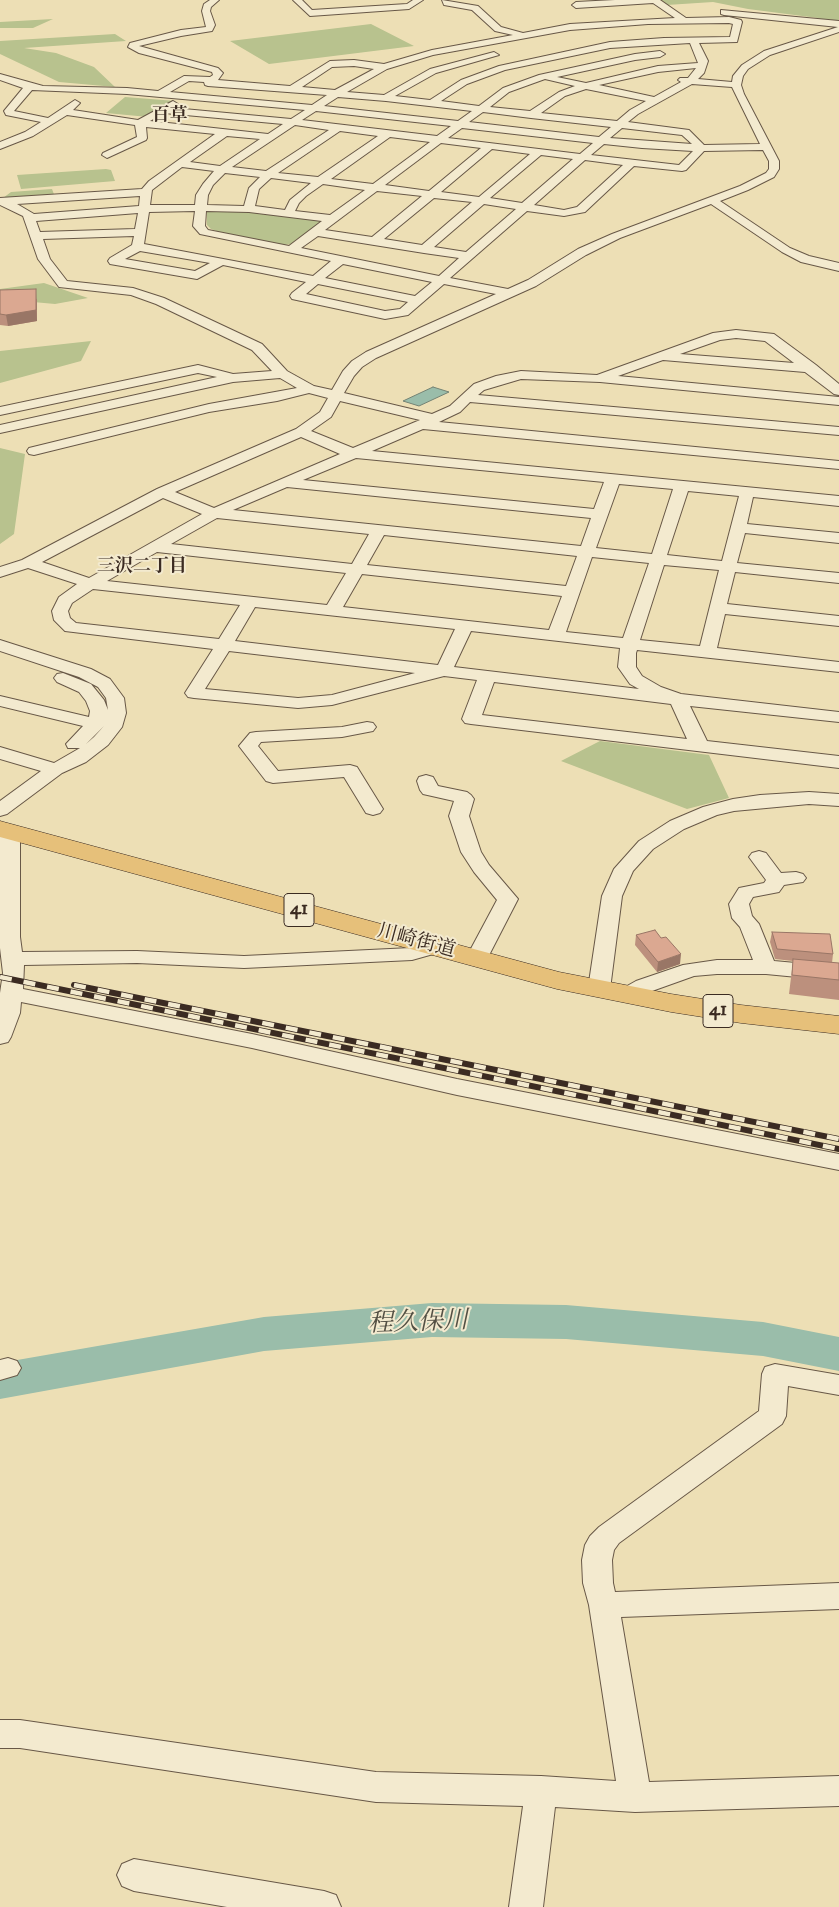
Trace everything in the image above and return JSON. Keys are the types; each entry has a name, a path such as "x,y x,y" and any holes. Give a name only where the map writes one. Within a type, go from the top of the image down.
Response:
{"main road":[{"name":"川崎街道","path":"3,823 437,948 557,980 628,995 740,1014 839,1025"}],"street":[{"path":"140,123 212,81 218,73 215,70 133,47 136,43 209,29 212,27 206,11 214,0"},
{"path":"302,2 310,13 409,6 418,0"},
{"path":"446,0 447,3 475,8 498,30 522,35"},
{"path":"572,2 655,0 683,20"},
{"path":"621,1 648,21"},
{"path":"572,2 583,11"},
{"path":"669,10 684,9"},
{"path":"709,10 839,24"},
{"path":"418,300 220,262 198,243 202,195 208,184 222,169 337,93 384,67 432,53 594,21 730,20 738,22 734,40 693,40 610,45 502,68 464,82 431,104"},
{"path":"570,27 635,57"},
{"path":"594,37 662,30 737,29"},
{"path":"0,572 28,562 162,492 301,432 326,414 348,374 357,364 371,355 532,283 582,252 607,240 761,181 770,175 774,169 774,161 736,85 738,76 745,67 767,53 839,29"},
{"path":"340,260 296,296 385,315 404,312 619,125 654,100 690,81 699,73 704,53 693,40"},
{"path":"751,52 767,53"},
{"path":"432,53 654,100"},
{"path":"386,98 402,87 433,71 503,53"},
{"path":"686,53 704,53"},
{"path":"291,250 506,90 542,77 635,57 670,54"},
{"path":"293,89 330,64 354,62 384,67"},
{"path":"532,115 562,94 584,86 677,66 702,65"},
{"path":"646,72 673,79 736,85"},
{"path":"0,77 29,87 43,89 119,90 315,108 601,141 701,148 767,147"},
{"path":"160,94 187,78 386,98 685,132 701,148"},
{"path":"615,79 671,91"},
{"path":"29,87 5,110 10,113 49,121"},
{"path":"0,146 29,134 65,112 88,90"},
{"path":"604,98 616,92"},
{"path":"162,110 291,122 682,168 701,148"},
{"path":"572,119 585,110"},
{"path":"65,112 140,123 268,137"},
{"path":"127,159 111,153 142,138 140,123"},
{"path":"249,209 254,188 269,174 338,128"},
{"path":"138,247 142,209 146,192 153,183 224,133"},
{"path":"289,213 294,202 319,181 387,134"},
{"path":"374,241 490,146"},
{"path":"424,249 538,152"},
{"path":"180,164 480,200 564,213 581,210 632,163"},
{"path":"1,202 146,192"},
{"path":"712,200 786,250 805,260 839,268"},
{"path":"1,202 28,214 38,236 44,259 63,284 132,292 160,301 257,348 282,374 309,388 428,422 564,438 839,465"},
{"path":"30,218 142,209 200,208 249,209 332,219"},
{"path":"38,236 139,232"},
{"path":"317,232 470,256"},
{"path":"220,262 197,274 114,261 138,247 198,243 291,250 508,293"},
{"path":"598,379 656,356 718,336 753,334 769,337 839,391"},
{"path":"656,356 811,368"},
{"path":"6,410 198,369 224,374 233,378"},
{"path":"0,429 233,378 282,374"},
{"path":"839,401 598,379 521,375 500,379 479,386 455,409 428,422 351,453 214,513 76,592 65,600 60,611 62,620 71,627 839,717"},
{"path":"34,451 208,408 277,397 309,388"},
{"path":"695,451 713,390"},
{"path":"466,398 839,432"},
{"path":"6,410 24,423 48,447"},
{"path":"301,432 351,453 839,501"},
{"path":"548,472 564,438"},
{"path":"556,635 613,479"},
{"path":"284,482 600,514"},
{"path":"682,486 627,653 627,667 636,680 655,691 678,699 700,746"},
{"path":"162,492 214,513 839,578"},
{"path":"707,652 747,492"},
{"path":"738,528 839,538"},
{"path":"333,610 379,530"},
{"path":"153,547 572,592"},
{"path":"28,562 92,584 839,667"},
{"path":"0,584 20,572 28,562"},
{"path":"251,601 194,692 298,703 332,700 444,671"},
{"path":"718,608 839,621"},
{"path":"444,671 465,625"},
{"path":"0,645 16,652 86,673 104,683 115,698 117,713 112,727 101,741 79,758 55,769 0,753"},
{"path":"0,658 69,679 85,688 96,700 99,712 96,724 84,738 62,754 55,769 3,823 5,896 14,973 9,1013 0,1038"},
{"path":"487,677 471,719 839,762"},
{"path":"0,701 96,724"},
{"path":"298,703 304,736"},
{"path":"368,727 304,736 256,738 248,746 273,777 350,771 373,810"},
{"path":"426,780 430,790 460,796 464,799 459,816 470,852 481,868 508,899 477,958"},
{"path":"599,989 612,896 624,870 646,844 677,825 710,811 733,805 760,800 809,798 839,800"},
{"path":"759,857 786,879 772,888 746,892 739,904 742,918 749,924 766,967"},
{"path":"12,959 137,957 244,962 412,954 437,948"},
{"path":"628,995 644,986 691,970 766,967 839,974"},
{"path":"11,993 252,1041 457,1087 839,1162"},
{"path":"635,1797 604,1605 598,1583 597,1560 600,1545 609,1535 772,1416 775,1374 839,1385"},
{"path":"604,1605 839,1596"},
{"path":"0,1734 20,1734 376,1787 541,1791 635,1797 839,1791"},
{"path":"526,1907 541,1791"},
{"path":"134,1875 324,1907"}],"green space":[{"path":"660,0 839,0 839,22 823,21 818,18 748,9 713,2 667,5"},
{"path":"53,19 33,28 0,28 0,22"},
{"path":"371,24 414,46 269,64 230,41"},
{"path":"115,34 126,41 24,48 56,53 94,67 115,87 59,82 0,54 0,41"},
{"path":"125,97 176,101 148,117 106,113"},
{"path":"111,170 115,181 21,189 17,175"},
{"path":"52,189 55,197 3,198 11,192"},
{"path":"245,210 320,219 322,221 291,244 284,245 219,232 207,225 207,211"},
{"path":"44,283 88,298 55,304 0,299 0,289"},
{"path":"91,341 81,361 0,383 0,351"},
{"path":"0,448 25,454 14,534 0,544"},
{"path":"600,741 709,755 729,798 687,809 561,761"}],"shaded area":[{"path":"433,387 449,392 419,406 403,401"}],"building":[{"path":"36,289 36,310 6,315 0,314 0,290"},
{"path":"655,930 661,938 666,937 681,954 658,962 636,935"},
{"path":"772,932 830,934 833,954 777,949"},
{"path":"793,959 839,963 839,980 792,975"}],"waterway":[{"name":"程久保川","path":"0,1381 264,1334 432,1320 566,1322 763,1339 839,1354"},
{"name":"程久保川","path":"836,1353 839,1348"}],"railway":[{"path":"0,977 839,1149"},
{"path":"74,985 839,1139"}],"district":[{"name":"百草","path":"170,116"},
{"name":"三沢二丁目","path":"142,567"}]}
